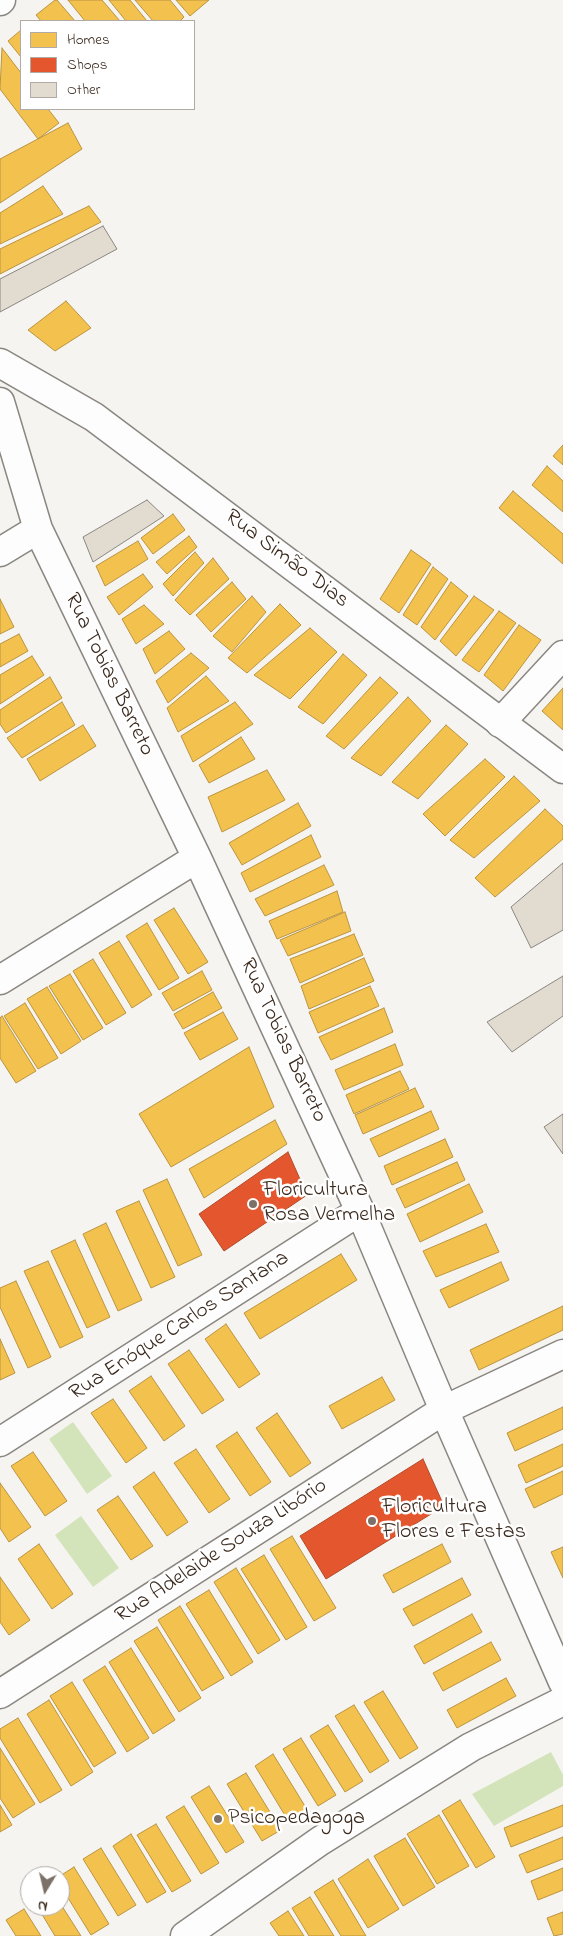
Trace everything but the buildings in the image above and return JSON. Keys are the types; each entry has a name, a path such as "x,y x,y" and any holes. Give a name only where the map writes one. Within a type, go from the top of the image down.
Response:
{"street":[{"name":"Rua Simão Dias","path":"0,363 94,417 563,769"},
{"name":"Rua Tobias Barreto","path":"0,402 38,529 197,858 360,1211 444,1410 563,1682"},
{"path":"0,552 38,529"},
{"path":"500,723 563,656"},
{"path":"0,980 197,858"},
{"name":"Rua Enóque Carlos Santana","path":"0,1442 360,1211"},
{"name":"Rua Adelaide Souza Libório","path":"0,1694 444,1410 563,1354"},
{"path":"185,1936 320,1841 454,1757 563,1701"}],"green space":[{"path":"73,1422 112,1476 87,1494 49,1439"},
{"path":"81,1516 119,1568 93,1587 55,1535"},
{"path":"551,1752 563,1775 563,1786 494,1826 472,1794"}],"place":[{"name":"Floricultura Rosa Vermelha","path":"253,1204"},
{"name":"Floricultura Flores e Festas","path":"372,1521"},
{"name":"Psicopedagoga","path":"218,1819"}]}
